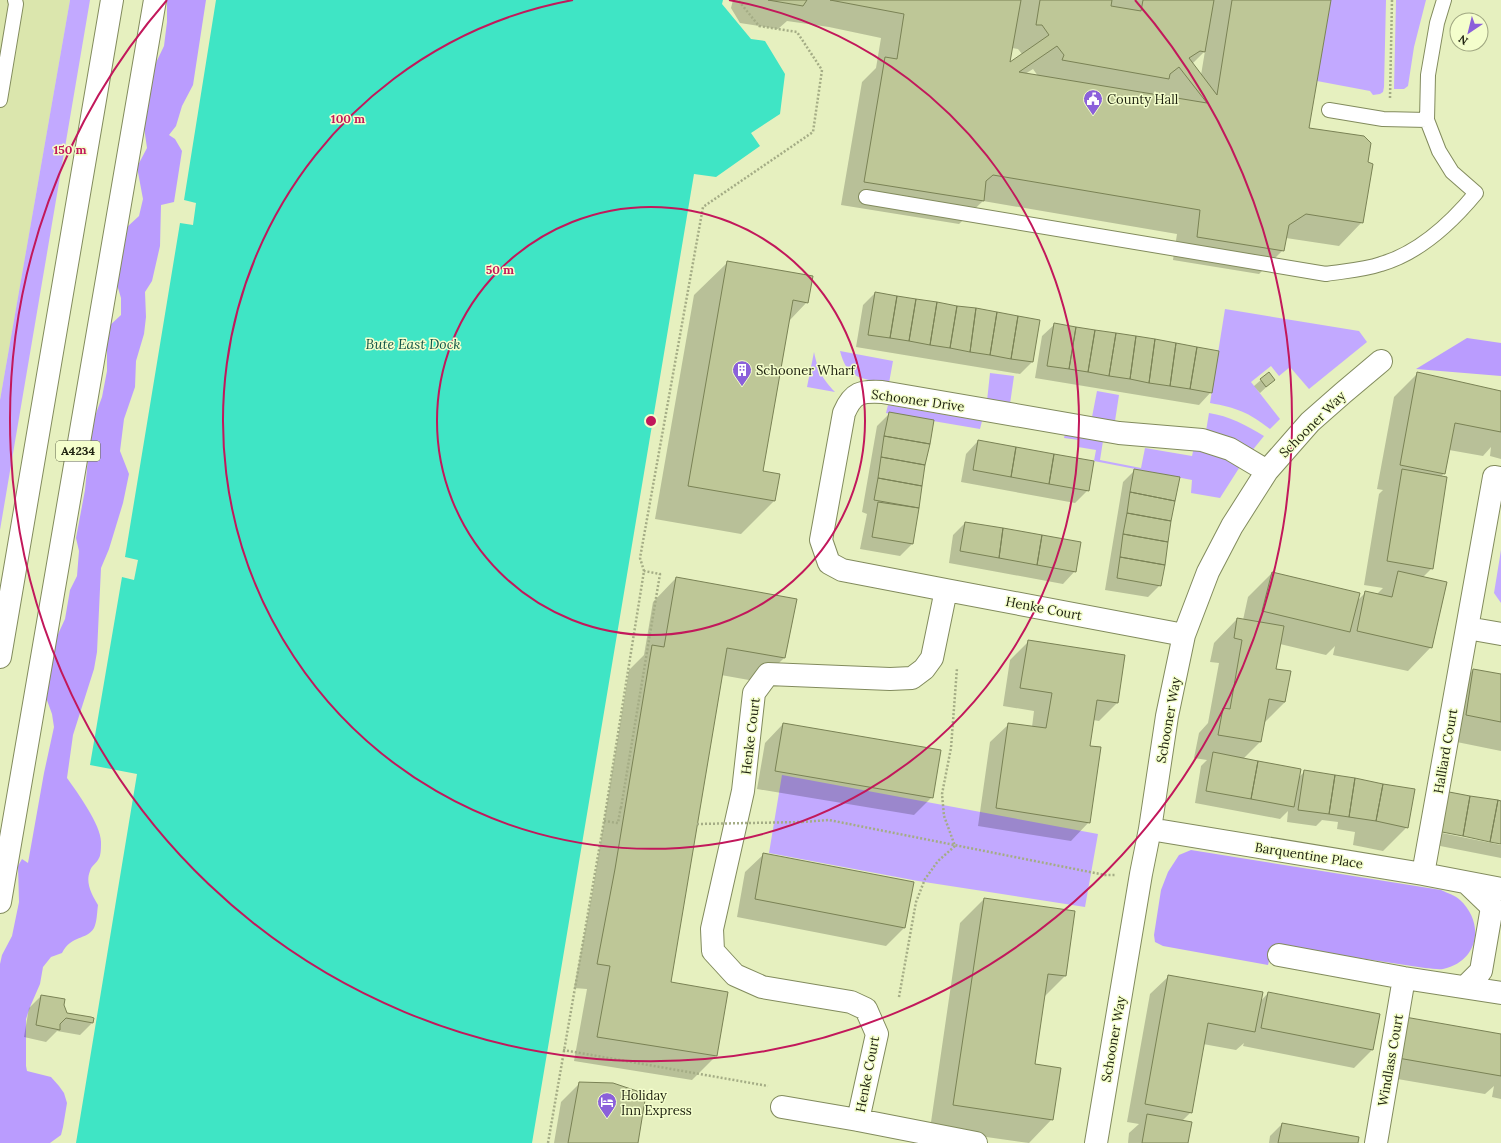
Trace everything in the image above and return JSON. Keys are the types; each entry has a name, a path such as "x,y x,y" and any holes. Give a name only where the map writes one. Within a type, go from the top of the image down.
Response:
{"street":[{"name":"A4234","path":"0,657 112,0"},
{"name":"A4234","path":"0,902 155,0"},
{"name":"Schooner Way","path":"1096,1143 1141,874 1150,829 1167,716 1184,634 1208,572 1232,526 1267,471 1310,422 1381,361"},
{"name":"Schooner Drive","path":"946,590 842,570 828,562 821,540 844,413 849,402 857,394 882,392 1119,433 1202,440 1230,448 1267,471"},
{"name":"Halliard Court","path":"1423,874 1494,477 1501,478"},
{"name":"Henke Court","path":"858,1120 877,1034 866,1009 851,1002 762,987 735,975 714,951 712,929 743,791 754,693 768,674 890,680 912,678 924,669 932,658 946,590 1184,634"},
{"path":"1467,628 1501,634"},
{"name":"Barquentine Place","path":"1150,829 1423,874 1501,889"},
{"path":"1465,987 1481,972 1492,907 1467,883"},
{"path":"1279,956 1501,993"},
{"name":"Windlass Court","path":"1376,1143 1404,978"},
{"path":"782,1107 976,1143"}],"lane":[{"path":"0,100 16,4 15,0"},
{"path":"866,197 1326,274 1381,264 1411,251 1436,234 1456,216 1476,192 1452,172 1439,151 1427,120 1428,75 1437,23 1444,0"},
{"path":"1328,110 1390,119 1427,120"}],"path":[{"path":"548,1143 604,821 644,571 640,558 703,207 813,132 822,70 797,32 759,26 738,0"},
{"path":"1390,119 1392,0"},
{"path":"604,821 618,823 660,574 644,571"},
{"path":"955,846 944,816 942,794 952,748 958,667"},
{"path":"697,824 829,820 1104,875 1141,874"},
{"path":"899,997 916,902 925,879 938,861 955,846"},
{"path":"563,1050 771,1086 782,1107"}],"shaded area":[{"path":"0,0 70,0 0,400"},
{"path":"70,0 90,0 0,530 0,400"},
{"path":"167,0 206,0 193,85 182,106 176,126 169,135 175,139 182,151 174,202 161,205 160,246 152,281 145,292 146,317 144,334 136,361 135,387 124,419 120,451 129,474 123,503 109,549 101,568 97,652 94,669 73,735 67,778 88,809 98,828 100,836 100,855 91,869 88,880 98,905 96,920 94,928 91,932 74,940 62,953 51,957 43,967 40,984 26,1019 27,1071 51,1077 64,1093 67,1103 61,1135 50,1143 0,1143 0,964 2,955 12,936 19,902 18,866 22,859 28,863 54,727 52,714 44,692 53,645 65,619 70,590 77,576 79,551 76,538 85,490 91,427 102,397 107,371 107,328 121,315 121,298 115,278 126,228 139,216 143,199 137,167 147,148 143,120 150,75 164,46 167,22"},
{"path":"1331,0 1386,0 1384,87 1383,92 1380,94 1373,95 1370,91 1317,81"},
{"path":"1396,0 1426,0 1414,47 1408,86 1404,89 1394,89"},
{"path":"1225,309 1359,331 1367,342 1309,389 1290,367 1279,376 1271,366 1251,382 1280,419 1270,429 1255,418 1242,412 1210,403"},
{"path":"1467,338 1501,343 1501,376 1416,369"},
{"path":"840,351 893,361 889,383 864,379 852,373 843,361"},
{"path":"814,352 821,374 835,392 807,387"},
{"path":"990,373 1014,376 1010,404 987,401"},
{"path":"1097,391 1119,395 1115,421 1092,417"},
{"path":"888,405 982,421 980,429 886,413"},
{"path":"1209,413 1224,416 1251,428 1264,436 1251,452 1206,431"},
{"path":"1065,434 1103,441 1100,460 1141,468 1145,448 1192,456 1194,447 1241,465 1220,498 1191,493 1192,480 1094,461 1096,450 1078,447 1079,440 1064,438"},
{"path":"1501,550 1501,603 1494,593"},
{"path":"782,775 1098,834 1085,907 918,881 769,853"},
{"path":"1191,850 1441,890 1458,898 1468,909 1473,919 1475,930 1471,950 1455,965 1441,969 1425,968 1273,945 1268,965 1163,946 1155,942 1154,935 1161,890 1168,872 1179,855"}],"water":[{"name":"Bute East Dock","path":"216,0 723,0 722,4 751,39 765,41 785,74 780,114 751,133 760,146 716,177 694,174 532,1143 76,1143 137,774 90,765 122,577 134,580 138,560 125,557 180,223 193,225 196,203 184,200"}],"building":[{"path":"768,0 807,0 803,6"},
{"name":"County Hall","path":"830,0 1021,0 1010,62 1049,35 1042,25 1036,25 1040,0 1112,0 1111,6 1141,11 1143,0 1214,0 1205,52 1200,51 1189,58 1217,95 1232,0 1331,0 1309,128 1364,136 1371,143 1368,162 1373,164 1363,223 1306,214 1289,225 1284,251 1197,237 1200,210 993,175 986,181 984,201 864,182 885,57 897,59 904,14","holes":["1057,46 1064,55 1062,60 1169,79 1170,74 1179,67 1207,103 1019,72"]},
{"name":"Schooner Wharf","path":"727,261 813,276 808,303 793,300 763,471 780,474 775,501 688,486"},
{"path":"875,292 897,296 890,338 868,335"},
{"path":"897,296 916,299 909,341 890,338"},
{"path":"916,299 937,302 930,345 909,341"},
{"path":"937,302 957,306 950,348 930,345"},
{"path":"957,306 976,308 970,352 950,348"},
{"path":"976,308 997,312 990,355 970,352"},
{"path":"997,312 1018,316 1011,359 990,355"},
{"path":"1018,316 1040,320 1033,362 1011,359"},
{"path":"1054,323 1076,327 1069,369 1047,366"},
{"path":"1076,327 1095,330 1088,372 1069,369"},
{"path":"1095,330 1116,333 1109,376 1088,372"},
{"path":"1116,333 1136,336 1130,379 1109,376"},
{"path":"1136,336 1155,339 1149,383 1130,379"},
{"path":"1155,339 1176,343 1170,386 1149,383"},
{"path":"1176,343 1197,347 1190,389 1170,386"},
{"path":"1197,347 1219,351 1212,393 1190,389"},
{"path":"1269,372 1275,380 1266,387 1260,379"},
{"path":"1417,372 1501,391 1501,432 1455,423 1445,474 1400,465"},
{"path":"889,412 934,420 930,444 884,436"},
{"path":"884,436 930,444 925,465 881,457"},
{"path":"978,440 1016,447 1011,477 973,470"},
{"path":"1016,447 1054,454 1049,484 1011,477"},
{"path":"1054,454 1094,461 1089,491 1049,484"},
{"path":"881,457 925,465 922,486 878,478"},
{"path":"1134,469 1180,477 1175,501 1130,492"},
{"path":"1402,469 1447,477 1433,569 1387,561"},
{"path":"878,478 922,486 919,508 874,500"},
{"path":"1130,492 1175,501 1171,521 1127,513"},
{"path":"878,502 919,508 913,544 872,537"},
{"path":"1127,513 1171,521 1168,542 1123,534"},
{"path":"965,522 1003,528 999,558 960,551"},
{"path":"1003,528 1042,535 1037,565 999,558"},
{"path":"1123,534 1168,542 1165,565 1120,557"},
{"path":"1042,535 1081,542 1076,572 1037,565"},
{"path":"1120,557 1165,565 1161,586 1117,578"},
{"path":"1398,571 1447,582 1432,648 1357,631 1365,591 1392,597"},
{"path":"1272,572 1360,593 1350,632 1262,611"},
{"path":"676,577 797,599 785,658 727,648 671,982 728,992 717,1056 597,1037 610,966 597,964 615,869 652,645 664,647"},
{"path":"1237,618 1284,626 1276,669 1291,671 1285,702 1269,699 1261,742 1218,735 1223,708 1230,709 1242,640 1234,638"},
{"path":"1028,640 1125,655 1118,703 1097,700 1090,746 1101,747 1090,823 996,808 1008,723 1046,728 1052,693 1020,688"},
{"path":"1473,669 1501,674 1501,722 1466,715"},
{"path":"783,723 941,750 933,798 775,771"},
{"path":"1213,752 1258,761 1251,799 1206,791"},
{"path":"1258,761 1301,769 1294,807 1251,799"},
{"path":"1304,770 1335,775 1329,814 1298,810"},
{"path":"1335,775 1355,778 1349,817 1329,814"},
{"path":"1355,778 1383,784 1376,821 1349,817"},
{"path":"1383,784 1415,789 1408,828 1376,821"},
{"path":"1444,791 1470,796 1463,836 1437,831"},
{"path":"1470,796 1498,800 1490,842 1463,836"},
{"path":"1498,800 1501,801 1501,844 1490,842"},
{"path":"763,853 914,882 905,928 755,899"},
{"path":"984,898 1075,911 1066,976 1048,974 1035,1064 1061,1068 1053,1120 953,1105"},
{"path":"1168,975 1263,992 1255,1032 1208,1023 1192,1113 1145,1104"},
{"path":"1268,992 1380,1014 1373,1050 1261,1028"},
{"path":"41,995 65,999 64,1005 67,1013 94,1018 93,1023 66,1018 60,1024 60,1030 36,1025"},
{"path":"1405,1017 1501,1034 1501,1076 1398,1058"},
{"name":"Holiday Inn Express","path":"579,1082 613,1083 646,1094 638,1143 568,1143"},
{"path":"1147,1114 1192,1122 1188,1143 1142,1143"},
{"path":"1282,1123 1359,1137 1358,1143 1278,1143"}],"place":[{"name":"County Hall","path":"1093,116"},
{"name":"Schooner Wharf","path":"742,387"},
{"name":"Holiday Inn Express","path":"607,1119"}]}
